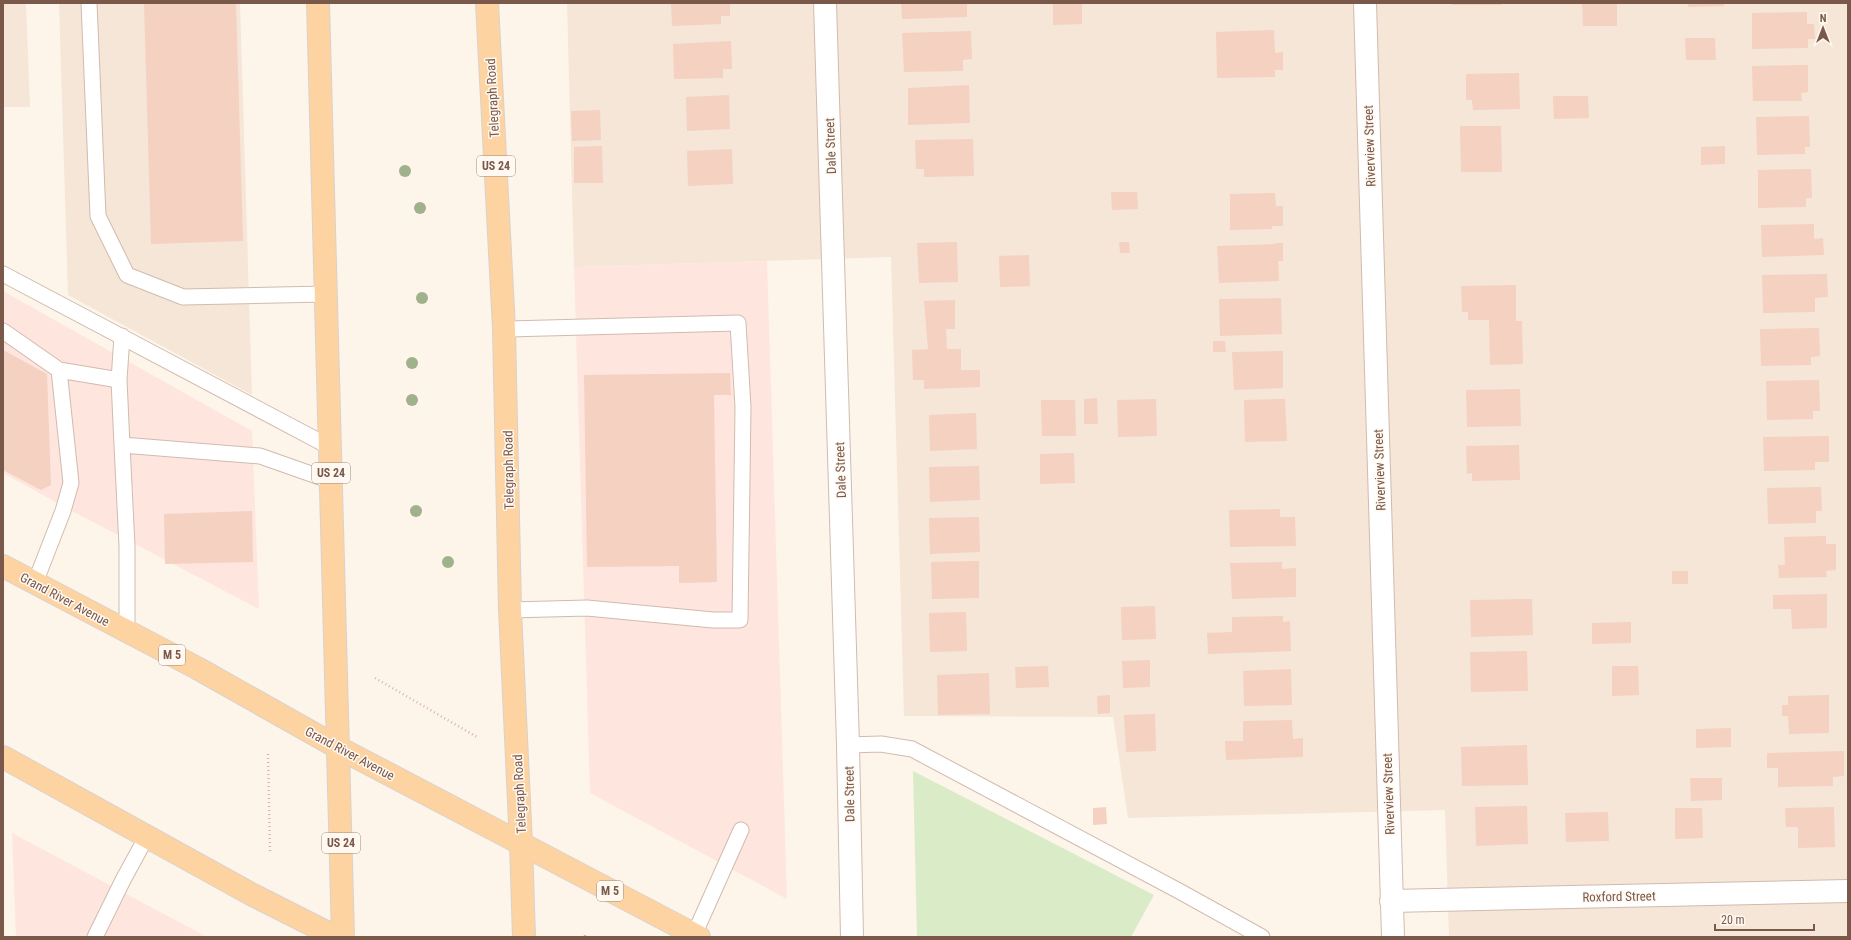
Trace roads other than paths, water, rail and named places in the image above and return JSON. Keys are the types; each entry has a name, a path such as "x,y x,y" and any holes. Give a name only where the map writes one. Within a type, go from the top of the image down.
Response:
{"main road":[{"name":"US 24","path":"318,3 343,937"},
{"name":"Telegraph Road","path":"488,3 504,329 510,610 524,937"},
{"name":"Grand River Avenue","path":"3,566 197,668 339,748 696,936"},
{"path":"3,756 251,894 336,937"}],"street":[{"name":"Dale Street","path":"825,3 848,745 852,937"},
{"name":"Riverview Street","path":"1365,3 1393,937"},
{"name":"Roxford Street","path":"1391,901 1848,891"}],"lane":[{"path":"89,3 98,216 127,275 183,297 326,294"},
{"path":"3,274 330,447"},
{"path":"504,329 738,322 743,407 740,620 713,620 635,614 587,608 510,610"},
{"path":"3,331 59,370 119,380"},
{"path":"122,336 119,380 127,546 126,631"},
{"path":"35,583 63,511 71,483 59,370"},
{"path":"122,445 260,456 331,482"},
{"path":"848,745 881,744 912,749 1172,887 1262,937"},
{"path":"696,936 741,830"},
{"path":"96,936 147,836"}]}
